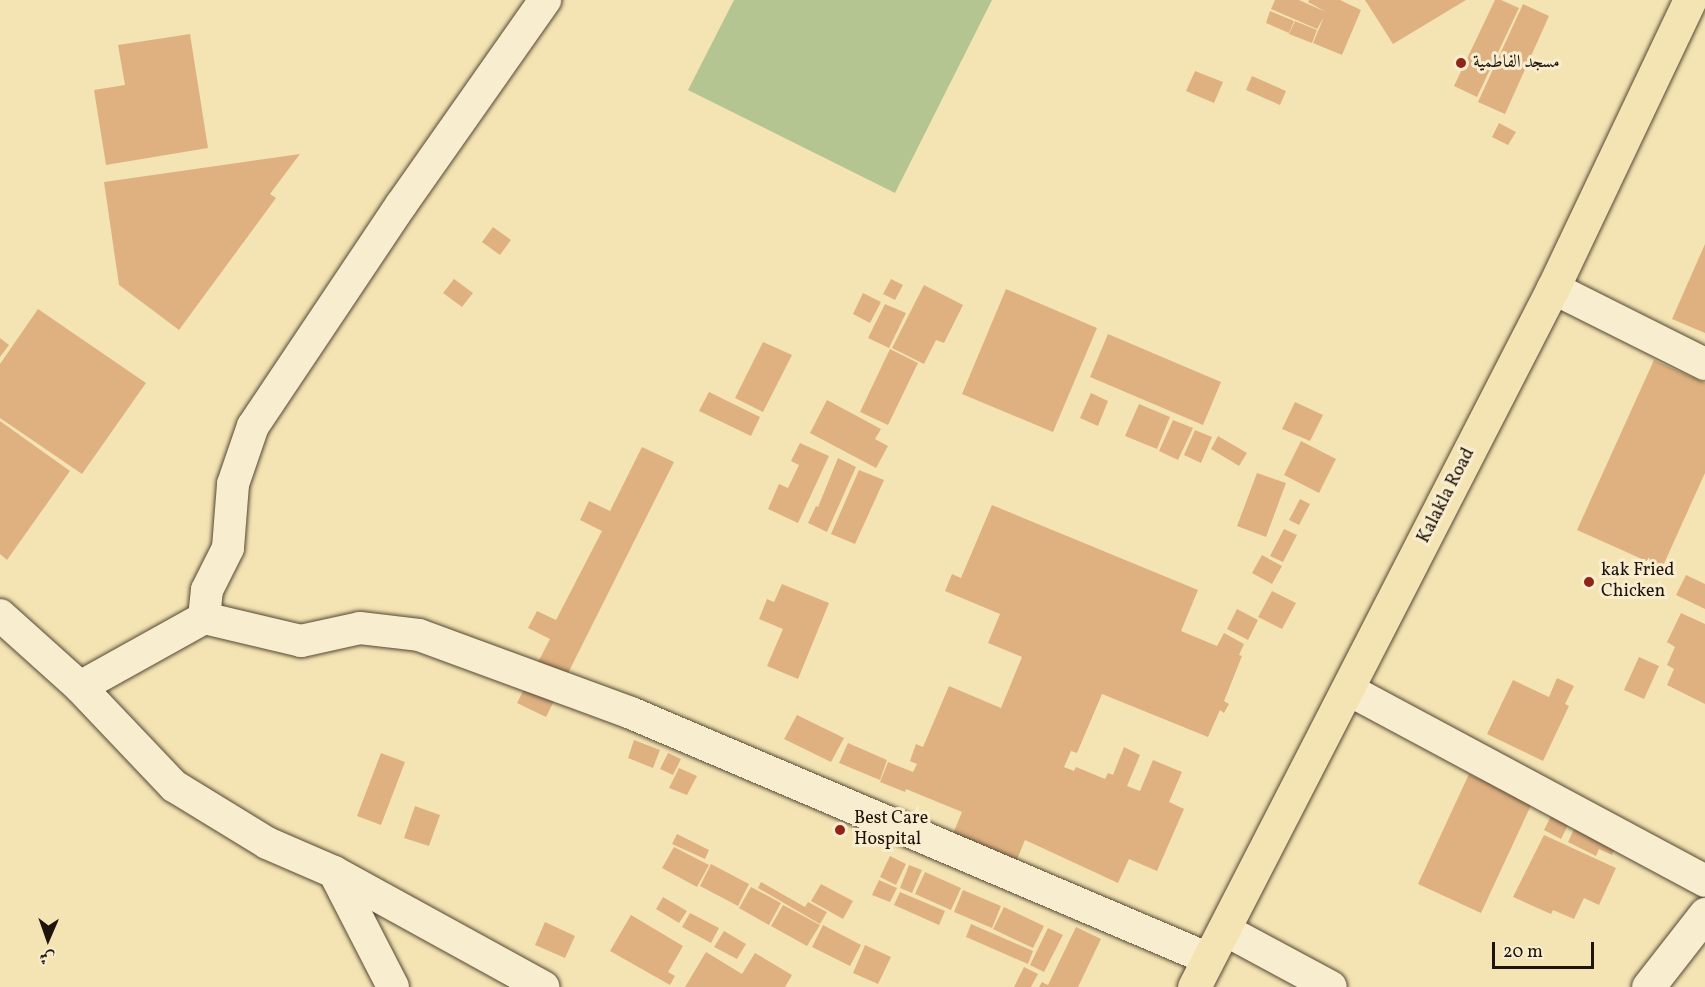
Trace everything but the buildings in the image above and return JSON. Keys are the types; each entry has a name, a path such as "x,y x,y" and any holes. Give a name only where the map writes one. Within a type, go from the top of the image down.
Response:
{"main road":[{"name":"Kalakla Road","path":"1202,973 1553,288 1689,0"}],"street":[{"path":"204,618 207,590 228,548 233,484 253,426 401,205 545,0"},
{"path":"1553,288 1705,364"},
{"path":"0,615 80,687 174,786 267,843 334,872 543,987"},
{"path":"80,687 204,618 301,641 360,628 419,635 631,713 1202,973"},
{"path":"1349,690 1705,881"},
{"path":"334,872 393,987"},
{"path":"1648,987 1705,914"},
{"path":"1225,930 1331,987"}],"green space":[{"path":"734,0 992,0 895,193 688,90"}],"place":[{"name":"مسجد الفاطمية","path":"1461,63"},
{"name":"kak Fried Chicken","path":"1589,582"},
{"name":"Best Care Hospital","path":"840,830"}]}
